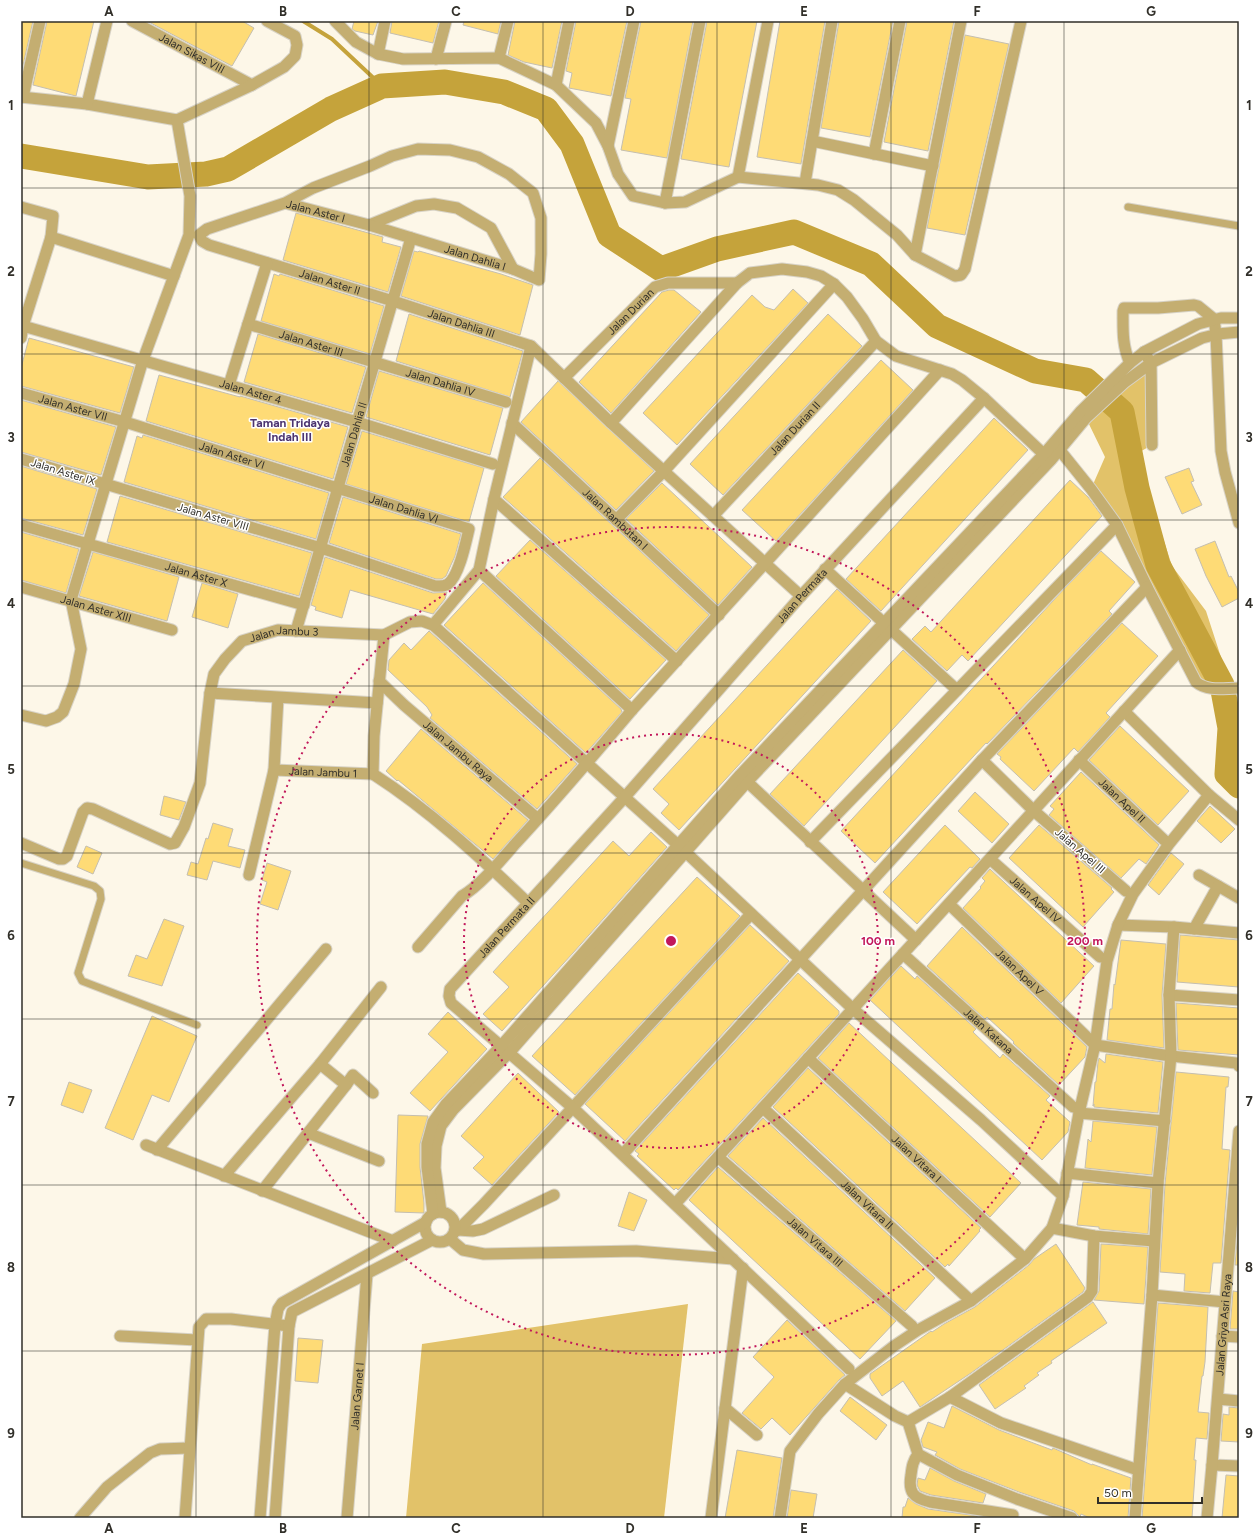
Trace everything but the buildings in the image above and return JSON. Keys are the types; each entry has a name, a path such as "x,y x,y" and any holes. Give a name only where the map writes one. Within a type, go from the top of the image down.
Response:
{"street":[{"path":"40,21 22,97 87,104 177,120 252,85 284,67 295,56 297,45 295,36 267,21"},
{"path":"87,104 107,21"},
{"name":"Jalan Sikas VIII","path":"132,21 252,85"},
{"path":"335,21 356,42 378,54 403,59 499,58 556,85 596,123 608,146 618,174 633,196 665,203 685,202 738,177 805,183 838,190 854,200 897,235 915,255 952,275 961,275 965,269 1021,21"},
{"path":"378,54 385,21"},
{"path":"436,59 446,21"},
{"path":"499,58 508,21"},
{"path":"556,85 569,21"},
{"path":"608,146 634,21"},
{"path":"665,203 700,21"},
{"path":"738,177 768,21"},
{"path":"805,183 832,21"},
{"path":"874,154 900,21"},
{"path":"915,255 961,21"},
{"path":"21,715 46,721 53,720 63,712 74,684 81,649 71,600 144,360 174,276 194,235 190,196 177,120"},
{"path":"812,141 933,166"},
{"name":"Jalan Dahlia I","path":"285,203 313,188 392,156 418,149 450,150 478,157 509,174 533,193 541,218 539,280 513,269 411,238"},
{"name":"Jalan Aster I","path":"194,235 207,229 285,203 369,225 411,238"},
{"path":"369,225 416,206 434,204 458,208 491,228 513,269"},
{"path":"21,207 53,216 51,237 23,326 21,338"},
{"name":"Jalan Aster II","path":"194,235 208,245 393,301"},
{"path":"51,237 174,276"},
{"name":"Jalan Dahlia II","path":"296,631 411,238"},
{"path":"229,385 267,263"},
{"path":"611,423 737,283 750,274 782,269 807,272 821,276 834,284 847,297 863,319 876,341 896,356 952,374 962,380 984,398 1047,457"},
{"name":"Jalan Durian","path":"564,378 655,287 668,283 737,283"},
{"path":"616,520 664,471 834,284"},
{"name":"Jalan Dahlia III","path":"393,301 530,346"},
{"path":"1130,363 1125,352 1124,345 1124,308 1158,308 1194,305 1198,306 1214,319 1216,334 1221,451 1239,524"},
{"path":"432,1240 426,1232 433,1216 436,1146 441,1126 505,1049 743,779 1047,457 1083,415 1121,378 1130,363 1144,352 1198,324 1214,319 1239,318"},
{"name":"Jalan Aster III","path":"248,324 375,363"},
{"name":"Jalan Aster 4","path":"23,326 357,422 493,464"},
{"path":"1121,378 1202,338 1216,334 1239,332"},
{"name":"Jalan Durian II","path":"713,516 876,341"},
{"path":"530,346 611,423 801,596"},
{"path":"433,625 479,570 530,346"},
{"path":"1144,352 1151,363 1152,445"},
{"name":"Jalan Dahlia IV","path":"375,363 506,402"},
{"path":"418,947 462,896 469,892 493,869 587,764 632,710 766,564 940,370"},
{"name":"Jalan Aster VII","path":"21,393 125,422"},
{"name":"Jalan Permata","path":"624,798 825,569 984,398"},
{"name":"Jalan Aster VI","path":"125,422 339,488"},
{"name":"Jalan Rambutan I","path":"512,423 719,615"},
{"path":"1057,446 1117,525 1196,682 1203,687 1210,688 1239,688"},
{"name":"Jalan Aster IX","path":"21,459 106,485"},
{"name":"Jalan Aster VIII","path":"106,485 320,548 442,587 448,584 453,578 463,553 469,529"},
{"name":"Jalan Dahlia VI","path":"339,488 469,529"},
{"path":"494,499 677,661"},
{"name":"Jalan Aster X","path":"21,525 304,605"},
{"path":"810,842 1117,525"},
{"path":"825,569 957,690"},
{"path":"479,570 632,710"},
{"name":"Jalan Aster XIII","path":"21,587 172,630"},
{"path":"623,1154 982,760 1147,587"},
{"path":"528,904 493,869 399,790 373,774 377,703 384,635 410,622 422,621 433,625 681,849 853,1009 981,1120 1063,1196"},
{"name":"Jalan Jambu 3","path":"21,843 59,859 63,859 67,856 83,812 87,808 93,809 170,844 175,843 184,827 200,783 210,693 214,674 225,658 242,641 278,630 384,635"},
{"path":"675,1204 1180,650"},
{"name":"Jalan Jambu Raya","path":"379,681 404,705 538,819"},
{"path":"210,693 377,703"},
{"path":"249,875 274,770 278,698"},
{"path":"1124,711 1209,795 1239,820"},
{"name":"Jalan Apel III","path":"982,760 1034,811 1126,891"},
{"name":"Jalan Apel II","path":"1079,760 1164,840"},
{"name":"Jalan Jambu 1","path":"274,770 373,774"},
{"path":"743,779 916,940"},
{"path":"780,1518 790,1452 818,1414 845,1384 894,1346 918,1330 971,1301 1025,1259 1052,1228 1063,1196 1076,1110 1092,1042 1107,961 1118,925 1133,894 1169,844 1209,795"},
{"name":"Jalan Permata II","path":"624,798 450,989 448,996 451,1003 572,1107 623,1154 849,1369"},
{"name":"Jalan Apel IV","path":"990,859 1100,956"},
{"path":"1199,875 1239,898"},
{"path":"1194,929 1218,886"},
{"name":"Jalan Apel V","path":"949,904 1092,1042"},
{"path":"275,1518 289,1326 292,1312 432,1240 441,1242 454,1233 484,1204 751,914"},
{"path":"1118,925 1174,927 1239,933"},
{"path":"1135,1518 1152,1295 1158,1183 1171,1056 1169,995 1174,927"},
{"path":"157,1150 326,949"},
{"name":"Jalan Katana","path":"903,954 1076,1110"},
{"path":"224,1176 320,1064 381,987"},
{"path":"1169,995 1239,1000"},
{"path":"1092,1042 1171,1056 1236,1062 1239,1066"},
{"name":"Jalan Vitara I","path":"808,1058 1025,1259"},
{"path":"320,1064 346,1085"},
{"path":"262,1191 353,1075 373,1093"},
{"name":"Jalan Vitara II","path":"763,1108 971,1301"},
{"path":"1076,1110 1165,1121"},
{"path":"308,1133 379,1161"},
{"name":"Jalan Griya Asri Raya","path":"1207,1518 1225,1302 1236,1210 1239,1138"},
{"path":"146,1145 393,1241"},
{"name":"Jalan Vitara III","path":"718,1157 912,1326"},
{"path":"1067,1173 1158,1183"},
{"path":"454,1233 483,1229 554,1195"},
{"path":"260,1518 275,1325 278,1309 282,1302 393,1241 433,1216 446,1214 454,1221 454,1233 463,1250 484,1254 636,1251 733,1259"},
{"path":"1052,1228 1094,1236 1154,1240"},
{"path":"908,1422 950,1397 1088,1297 1092,1291 1094,1236"},
{"path":"711,1518 743,1268"},
{"path":"1228,1272 1239,1273"},
{"name":"Jalan Garnet I","path":"347,1518 366,1274"},
{"path":"1152,1295 1225,1302"},
{"path":"185,1518 199,1327 206,1319 231,1319 289,1326"},
{"path":"120,1336 197,1340"},
{"path":"1222,1336 1239,1337"},
{"path":"845,1384 895,1416 908,1422 918,1454 957,1475 1070,1518"},
{"path":"950,1397 1001,1423 1138,1470"},
{"path":"1218,1399 1239,1401"},
{"path":"725,1408 757,1435"},
{"path":"80,1518 107,1487 150,1453 160,1449 189,1448"},
{"path":"918,1454 913,1461 910,1487 911,1492 919,1499 1013,1516 1017,1499"},
{"path":"265,1456 280,1457"},
{"path":"1212,1465 1239,1466"}],"lane":[{"path":"1128,207 1239,226"},
{"path":"21,863 94,886 100,891 101,899 78,973 82,981 197,1025"}],"shaded area":[{"path":"1151,363 1152,445 1136,454 1172,566 1206,611 1231,688 1203,687 1091,489 1105,457 1086,418"},
{"path":"688,1304 664,1518 406,1518 422,1344"}],"waterway":[{"path":"303,21 332,39 382,86"},
{"path":"21,156 148,177 206,174 228,169 331,109 382,86 445,82 504,92 546,109 572,144 609,235 661,269 717,249 794,232 871,264 937,326 1035,371 1086,380 1122,412 1137,488 1158,565 1222,685 1230,728 1227,774 1239,786"}],"district":[{"name":"Taman Tridaya Indah III","path":"290,430"}]}
